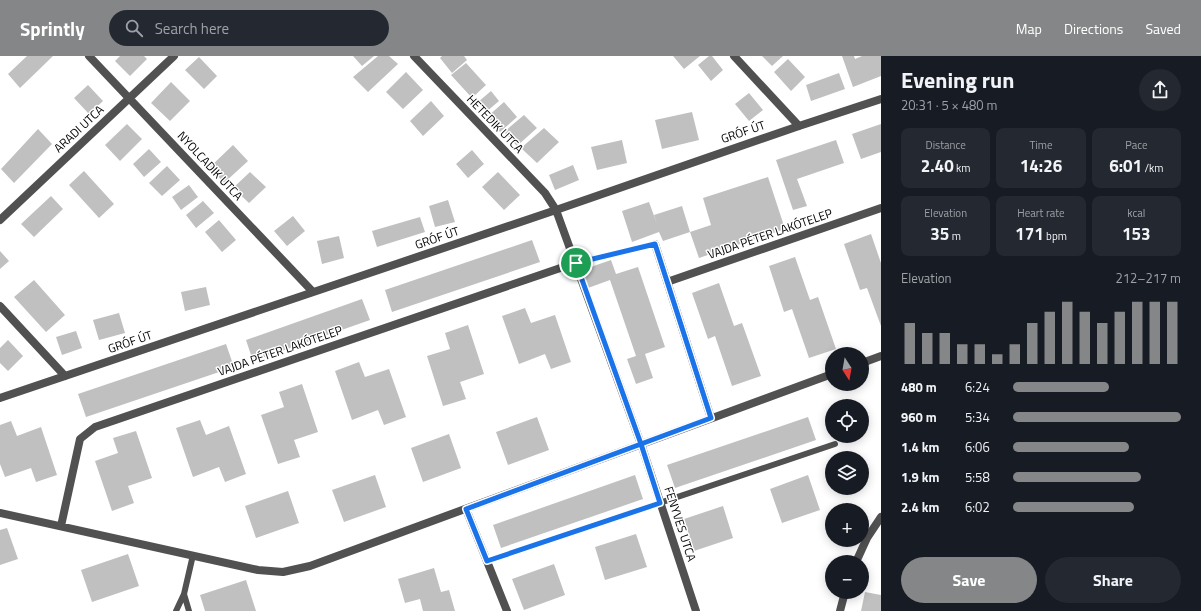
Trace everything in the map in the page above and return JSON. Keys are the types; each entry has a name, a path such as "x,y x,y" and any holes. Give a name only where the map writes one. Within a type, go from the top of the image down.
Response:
{"street":[{"name":"NYOLCADIK UTCA","path":"90,56 313,292"},
{"name":"ARADI UTCA","path":"0,220 174,56"},
{"name":"HETEDIK UTCA","path":"414,56 545,193 556,210"},
{"path":"734,56 799,126"},
{"name":"GRÓF ÚT","path":"0,398 556,210 881,98"},
{"name":"VAJDA PÉTER LAKÓTELEP","path":"667,282 881,208"},
{"path":"556,210 641,444"},
{"path":"655,244 711,418"},
{"name":"VAJDA PÉTER LAKÓTELEP","path":"61,526 80,439 95,427 576,263"},
{"path":"0,306 65,376"},
{"path":"869,360 881,356"},
{"path":"0,513 258,570 283,572 310,566 825,377"},
{"name":"FENYVES UTCA","path":"641,444 696,611"},
{"path":"466,509 507,611"},
{"path":"859,555 867,538 881,517"},
{"path":"840,611 843,599"}],"lane":[{"path":"487,561 834,444"},
{"path":"176,611 184,594 193,556"},
{"path":"184,594 190,611"}],"path":[{"path":"576,263 655,244"}],"building":[{"path":"27,56 53,56 20,88 8,74"},
{"path":"120,56 144,56 147,59 130,76 115,61"},
{"path":"353,56 374,56 362,66"},
{"path":"378,56 389,56 398,64 368,92 353,77"},
{"path":"442,56 464,56 467,60 452,73 440,58"},
{"path":"673,56 700,56 684,69"},
{"path":"709,56 712,56 723,70 711,81 698,65"},
{"path":"762,56 783,56 772,66"},
{"path":"842,56 854,56 855,59 862,56 881,56 881,76 853,87"},
{"path":"199,57 217,76 204,89 185,70"},
{"path":"788,59 805,77 791,91 774,72"},
{"path":"466,63 486,85 472,98 451,75"},
{"path":"406,72 423,90 403,109 386,92"},
{"path":"839,73 845,89 811,101 806,85"},
{"path":"171,82 190,101 170,121 151,103"},
{"path":"88,85 103,101 89,114 74,98"},
{"path":"491,91 499,101 486,112 478,102"},
{"path":"749,93 763,110 749,121 735,104"},
{"path":"431,101 444,116 423,136 410,121"},
{"path":"504,102 517,117 500,132 487,117"},
{"path":"692,112 699,140 662,149 655,120"},
{"path":"524,115 537,128 517,146 504,132"},
{"path":"127,124 142,139 120,161 105,145"},
{"path":"881,124 881,152 861,159 852,134"},
{"path":"544,128 559,142 537,163 521,148"},
{"path":"38,129 52,144 14,183 1,169"},
{"path":"622,140 627,163 597,170 591,147"},
{"path":"836,140 844,163 797,179 807,206 793,210 776,160"},
{"path":"233,145 248,161 224,183 210,167"},
{"path":"149,149 161,162 144,177 133,164"},
{"path":"472,150 484,164 468,178 456,164"},
{"path":"573,165 579,180 555,190 549,175"},
{"path":"167,166 180,180 162,196 149,183"},
{"path":"84,171 114,204 99,218 69,185"},
{"path":"250,172 266,187 249,203 233,188"},
{"path":"498,172 520,195 504,210 482,187"},
{"path":"768,177 785,229 699,258 690,232 711,225 703,198"},
{"path":"189,185 198,197 181,210 172,197"},
{"path":"51,196 63,209 34,237 21,224"},
{"path":"448,200 455,222 435,227 429,206"},
{"path":"203,201 214,213 196,228 186,215"},
{"path":"649,202 657,224 654,215 682,206 690,232 663,241 659,232 632,242 622,211"},
{"path":"293,216 305,231 287,246 274,231"},
{"path":"420,217 425,232 377,247 372,231"},
{"path":"219,220 236,240 222,252 205,232"},
{"path":"871,234 881,263 881,326 867,288 860,290 844,244"},
{"path":"339,236 344,258 322,264 317,241"},
{"path":"532,240 540,262 392,312 385,290"},
{"path":"0,251 9,261 0,269"},
{"path":"795,257 810,300 818,297 835,347 825,347 825,353 809,358 792,309 784,312 769,266"},
{"path":"611,260 616,274 638,267 665,347 645,354 653,378 636,384 627,359 636,356 610,280 588,288 582,270"},
{"path":"34,280 65,315 46,332 14,297"},
{"path":"719,283 734,326 742,323 761,376 732,386 715,336 708,339 692,293"},
{"path":"206,287 210,305 185,311 181,292"},
{"path":"362,299 370,320 253,361 246,340"},
{"path":"525,308 531,323 555,315 571,362 551,369 545,354 519,364 502,316"},
{"path":"119,313 125,333 99,340 93,320"},
{"path":"468,325 484,374 460,382 466,399 443,406 427,356 450,349 445,333"},
{"path":"76,331 82,348 62,355 56,337"},
{"path":"8,340 23,356 8,371 0,363 0,348"},
{"path":"226,344 234,367 86,417 78,394"},
{"path":"359,362 365,377 389,369 406,417 384,425 378,410 352,420 335,371"},
{"path":"302,384 318,432 294,440 300,457 278,464 261,415 284,407 279,392"},
{"path":"537,417 549,450 508,465 496,432"},
{"path":"808,417 816,440 675,488 667,465"},
{"path":"200,420 206,435 229,426 246,474 225,482 219,467 193,477 176,428"},
{"path":"11,421 17,436 41,427 57,475 36,482 31,468 5,477 0,464 0,425"},
{"path":"136,431 152,478 128,486 134,503 112,511 95,461 118,453 113,438"},
{"path":"449,434 461,468 423,482 411,448"},
{"path":"375,475 386,507 344,522 332,490"},
{"path":"635,475 643,499 501,548 493,525"},
{"path":"808,475 820,510 782,523 770,489"},
{"path":"288,491 299,523 256,538 245,506"},
{"path":"723,506 733,538 694,551 684,519"},
{"path":"7,528 18,559 0,565 0,530"},
{"path":"636,534 647,567 605,580 595,547"},
{"path":"128,554 139,586 92,602 81,570"},
{"path":"554,564 565,595 524,610 512,579"},
{"path":"434,568 441,592 449,590 455,611 423,611 420,599 405,603 398,579"},
{"path":"246,580 256,611 205,611 200,595"},
{"path":"869,593 881,595 881,611 861,611 864,599 869,599"}],"route":[{"path":"576,263 641,444 466,509 487,561 660,503 641,444 711,418 655,244 576,263"}]}
